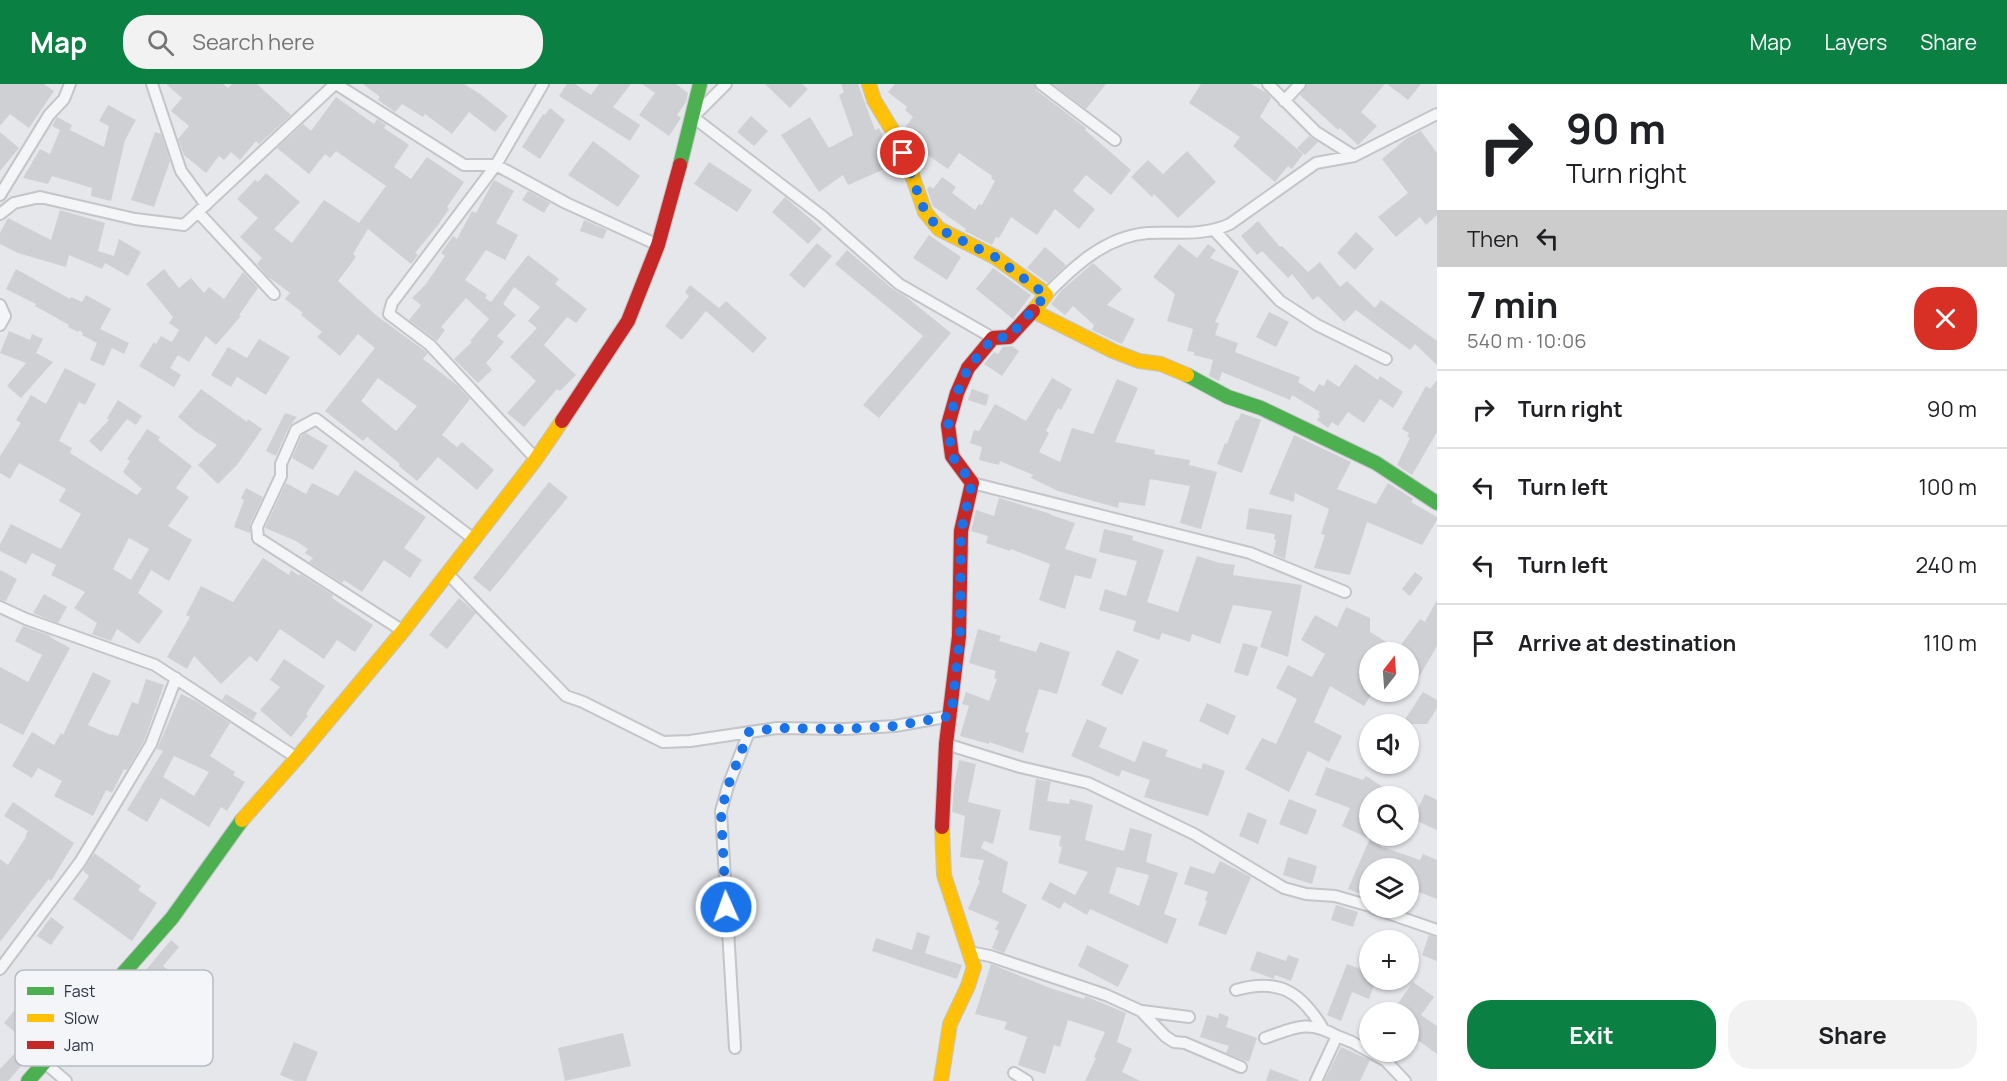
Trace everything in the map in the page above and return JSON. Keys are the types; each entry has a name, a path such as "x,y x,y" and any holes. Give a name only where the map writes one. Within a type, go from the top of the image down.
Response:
{"street":[{"path":"0,195 49,115 64,99 69,84"},
{"path":"152,84 181,171 202,208 274,294"},
{"path":"0,214 14,203 40,197 135,219 184,225 336,84 464,165 496,165 566,203 657,245"},
{"path":"536,459 429,345 389,314 393,303 496,165 543,84"},
{"path":"126,970 172,918 244,817 297,758 403,631 475,540 536,459 628,321 657,245 700,84"},
{"path":"693,117 726,84"},
{"path":"869,84 874,100 894,133 907,162 925,212 939,229 995,257 1046,295"},
{"path":"1041,84 1115,141"},
{"path":"1268,84 1316,132 1354,156"},
{"path":"1284,100 1299,84"},
{"path":"693,117 822,216 899,284 993,338 1009,337 1069,271 1117,240 1144,234 1215,231 1230,224 1316,164 1354,156 1437,114"},
{"path":"1215,231 1280,301 1317,326 1386,359"},
{"path":"0,305 6,316 0,325"},
{"path":"1033,311 1113,351 1140,361 1161,364 1228,397 1261,408 1376,463 1437,503"},
{"path":"993,338 968,368 957,393 948,425 952,456 972,483 1250,553 1345,592"},
{"path":"403,631 258,538 257,527 281,476 281,464 296,430 316,419 475,540"},
{"path":"941,1081 950,1024 974,968 944,875 941,841 945,744 951,716 960,636 961,531 972,483"},
{"path":"448,574 566,696 583,702 663,742 690,741 777,728 845,729 895,726 951,716"},
{"path":"0,607 26,619 155,665 297,758"},
{"path":"0,969 80,862 111,811 151,744 176,678"},
{"path":"735,1048 721,812 728,786 749,732"},
{"path":"945,744 1020,767 1088,783 1194,834 1284,888 1306,894 1335,896 1359,903"},
{"path":"1403,918 1437,930"},
{"path":"970,952 990,956 1106,995 1142,1011 1189,1017"},
{"path":"1236,990 1257,984 1277,987 1296,996 1310,1007 1322,1027 1386,1061 1405,1081"},
{"path":"1142,1011 1165,1036 1174,1042 1185,1043 1241,1067"},
{"path":"1265,1038 1301,1026 1322,1027"},
{"path":"1316,1081 1337,1036"},
{"path":"28,1081 41,1066"},
{"path":"49,1066 66,1081"},
{"path":"1014,1074 1027,1081"}],"building":[{"path":"0,84 44,84 54,91 29,128 10,114 0,126"},
{"path":"166,84 223,84 228,88 232,84 257,84 291,115 259,144 256,141 240,160 231,152 224,160 219,156 206,173 184,155 178,139 189,126 171,111 182,98"},
{"path":"363,84 464,84 508,116 495,132 469,112 452,134 425,114 423,117 402,104 395,112 378,100 380,97"},
{"path":"567,84 575,84 591,95 599,84 631,84 613,107 640,125 630,141 559,96"},
{"path":"642,84 676,84 688,93 686,102 677,115 681,118 669,136 639,115 655,93"},
{"path":"765,84 802,84 808,89 790,108"},
{"path":"841,84 858,84 875,130 879,128 896,164 848,185 843,175 819,192 781,135 810,117 829,148 853,135 839,95 844,92"},
{"path":"895,84 1034,84 1036,90 1086,128 1085,130 1131,170 1111,195 1086,175 1073,191 1095,209 1079,229 1055,209 1037,235 1011,217 999,238 996,237 992,245 965,231 966,229 933,206 927,189 930,186 933,189 942,177 956,187 952,193 975,210 979,204 982,205 995,181 991,178 992,176 959,153 948,169 929,156 903,130 913,117 905,110 907,107 888,92"},
{"path":"1053,84 1106,84 1086,109"},
{"path":"1201,84 1251,84 1267,93 1271,98 1260,117 1303,154 1292,169 1288,166 1275,182 1233,146 1240,137 1189,103"},
{"path":"1307,84 1385,84 1361,112 1377,126 1358,145 1300,95"},
{"path":"1387,84 1421,84 1408,100"},
{"path":"336,97 374,124 377,119 386,125 384,128 409,145 394,167 411,179 427,157 464,182 438,225 415,253 418,255 411,264 368,229 353,254 356,257 338,281 377,316 428,353 423,359 457,385 470,399 442,435 457,447 462,442 494,470 477,490 438,457 417,481 367,437 363,441 325,411 375,348 358,334 340,356 317,337 322,332 285,299 290,293 267,276 257,264 262,258 240,237 258,218 237,199 255,180 258,182 266,173 300,202 274,229 292,243 324,200 359,223 386,186 336,151 330,158 325,154 309,174 277,148 303,124 311,131","holes":["378,378 417,406 396,431 361,401"]},
{"path":"108,105 136,120 125,140 111,201 91,196 92,188 52,176 48,184 23,178 40,149 50,154 60,130 52,126 57,117 72,125 70,130 104,147 109,126 99,121"},
{"path":"550,108 565,120 540,159 522,147 543,114 545,115"},
{"path":"751,116 768,131 754,146 737,132"},
{"path":"1421,131 1437,153 1437,215 1426,225 1420,217 1396,237 1378,217 1408,193 1382,159 1407,138"},
{"path":"0,132 19,148 0,171"},
{"path":"155,132 161,134 170,161 154,207 131,200"},
{"path":"1309,136 1318,142 1305,155 1297,148"},
{"path":"593,141 640,176 618,207 568,175"},
{"path":"1187,151 1216,182 1178,218 1154,194 1152,197 1131,177 1148,160 1163,174"},
{"path":"709,162 752,190 737,212 694,184"},
{"path":"494,180 514,191 496,223 518,235 505,260 486,250 465,280 487,295 485,298 491,302 528,255 559,279 555,284 587,309 576,323 567,317 544,345 576,375 560,391 557,389 524,427 507,413 536,381 510,357 537,328 528,321 540,307 514,287 503,304 516,315 497,336 504,342 486,363 492,370 478,383 454,359 472,342 470,341 489,319 466,298 441,327 445,330 437,341 409,320 421,305 412,298 426,284 445,256 441,253 453,236 457,239 472,211 476,213"},
{"path":"528,191 550,203 544,213 522,200"},
{"path":"785,197 822,229 808,244 772,212"},
{"path":"60,210 105,223 98,251 114,256 119,239 141,252 128,276 105,263 102,269 69,255 66,267 18,253 0,244 0,233 8,218 51,240"},
{"path":"584,220 607,230 603,239 580,231"},
{"path":"1258,221 1280,247 1282,246 1308,272 1320,262 1340,287 1347,281 1375,308 1381,300 1437,341 1437,365 1415,344 1410,350 1356,310 1344,322 1318,296 1313,300 1292,274 1288,278 1262,251 1257,255 1241,236"},
{"path":"1356,232 1374,249 1355,270 1337,253"},
{"path":"929,235 961,257 947,280 913,258"},
{"path":"817,243 832,256 804,288 789,275"},
{"path":"1179,244 1197,258 1208,244 1216,250 1210,258 1239,271 1215,322 1219,323 1215,335 1238,343 1235,352 1300,377 1298,382 1314,392 1319,384 1324,386 1327,379 1339,387 1355,364 1378,380 1380,376 1403,392 1393,408 1380,399 1364,423 1348,412 1338,426 1332,422 1328,428 1317,420 1320,412 1292,395 1290,400 1222,372 1219,381 1209,376 1213,360 1187,351 1193,329 1167,321 1175,294 1153,277"},
{"path":"1045,247 1066,265 1048,283 1027,268"},
{"path":"847,250 894,290 905,296 951,333 879,418 863,405 923,336 835,264"},
{"path":"1093,263 1122,289 1107,305 1135,319 1122,344 1092,330 1094,325 1073,306 1065,315 1051,304 1062,290"},
{"path":"993,268 1031,295 1013,319 976,289"},
{"path":"16,269 70,299 71,297 82,302 86,295 111,309 100,329 129,343 124,354 112,348 104,366 90,360 97,343 82,335 80,330 78,332 68,327 69,325 35,306 36,304 6,289"},
{"path":"164,269 179,288 191,278 204,293 209,287 224,299 243,272 258,288 239,315 241,316 216,345 206,336 189,362 178,355 170,368 181,375 174,387 139,366 154,342 156,344 161,336 172,342 179,330 169,323 173,317 146,284"},
{"path":"690,285 719,308 726,301 767,338 753,353 706,311 682,340 665,326 689,296 685,292"},
{"path":"1269,312 1289,322 1276,347 1256,337"},
{"path":"9,331 30,340 32,334 43,339 36,353 53,362 21,398 7,386 26,363 0,353"},
{"path":"259,339 290,357 266,395 237,377 231,387 211,375 228,347 247,358"},
{"path":"1012,346 1019,351 1002,376 984,364 994,352 998,354 1003,347"},
{"path":"65,368 96,384 85,405 79,402 59,441 72,448 70,453 137,495 142,489 123,472 130,461 127,459 147,429 160,437 158,440 192,466 176,488 189,497 168,526 192,540 169,581 151,570 138,593 163,611 139,644 117,629 111,641 92,634 97,623 74,608 85,592 51,575 56,565 32,553 26,564 0,551 0,544 11,524 61,549 81,514 59,501 66,489 19,463 10,479 0,473 0,456 21,423 16,420 31,395 46,404","holes":["129,538 149,549 131,580 113,569"]},
{"path":"1052,378 1072,389 1061,410 1058,408 1046,431 1049,433 1039,452 1060,462 1072,428 1093,434 1117,379 1138,388 1115,442 1155,450 1154,454 1190,460 1189,465 1217,472 1201,529 1180,523 1190,486 1150,479 1145,506 1119,502 1118,508 1058,491 1031,478 1033,475 1000,461 999,465 979,460 982,447 970,443 974,430 979,431 995,404 1026,421"},
{"path":"1437,380 1437,432 1412,475 1397,465 1410,438 1407,437 1409,433 1402,429 1426,386 1430,389"},
{"path":"201,389 247,422 248,419 262,429 237,465 218,484 198,465 217,445 178,417"},
{"path":"972,389 989,395 986,406 968,400"},
{"path":"118,400 142,416 136,425 127,419 101,452 89,441 109,420 107,418"},
{"path":"285,413 297,417 289,427 276,456 266,451"},
{"path":"1241,413 1261,420 1242,473 1217,464"},
{"path":"306,433 328,446 313,470 292,458 302,435"},
{"path":"1294,435 1351,462 1337,489 1376,504 1388,483 1413,499 1411,502 1437,517 1422,545 1367,522 1350,575 1314,568 1325,535 1321,534 1329,509 1295,493 1294,502 1269,494"},
{"path":"355,470 426,517 404,548 422,560 410,578 384,560 362,592 344,580 342,583 309,562 313,558 305,553 308,549 296,541 265,528 286,483 306,494 312,483 338,496"},
{"path":"549,482 568,497 490,592 473,578"},
{"path":"246,488 263,497 250,524 250,533 234,527 244,500 241,498"},
{"path":"999,498 1075,523 1065,549 1097,559 1091,579 1075,575 1065,609 1039,600 1050,564 1011,549 1010,551 986,543 988,536 971,531 976,510 994,516"},
{"path":"1249,508 1292,515 1285,559 1273,554 1275,534 1246,529"},
{"path":"1104,529 1133,536 1132,540 1164,550 1147,602 1178,612 1197,556 1235,565 1233,575 1302,585 1288,657 1260,647 1272,611 1233,605 1220,644 1192,634 1190,642 1162,633 1159,640 1133,631 1136,621 1099,610 1105,589 1126,596 1137,561 1099,552"},
{"path":"263,558 289,575 291,570 299,576 300,574 373,625 355,652 337,640 324,659 280,629 257,662 250,656 221,684 194,656 187,669 167,657 190,617 186,615 201,586 233,602"},
{"path":"0,570 17,579 6,601 0,600"},
{"path":"1415,572 1423,578 1410,596 1402,589"},
{"path":"44,594 67,607 58,623 33,613"},
{"path":"459,598 476,613 447,649 429,635"},
{"path":"1437,600 1437,646 1419,677 1419,642 1403,642 1420,619 1425,622"},
{"path":"1346,607 1370,618 1370,632 1386,642 1359,642 1359,702 1367,702 1364,706 1330,686 1314,722 1342,736 1329,762 1308,751 1289,792 1245,769 1262,738 1276,744 1297,699 1276,688 1288,665 1312,677 1325,654 1301,640 1315,615 1337,627"},
{"path":"23,626 51,636 70,648 23,735 0,723 0,667 28,682 42,655 15,641"},
{"path":"978,629 1001,636 999,641 1036,652 1040,642 1070,652 1057,694 1039,689 1025,732 1029,733 1023,753 960,736 969,706 962,704 966,692 989,701 997,679 994,678 996,671 969,663"},
{"path":"1243,643 1258,647 1248,676 1234,672"},
{"path":"1117,650 1139,660 1122,695 1101,685"},
{"path":"284,659 325,686 306,714 308,716 291,737 260,710 280,687 270,680"},
{"path":"93,672 111,681 88,725 111,735 118,736 132,702 138,704 146,679 164,685 144,741 127,770 124,769 112,793 106,790 93,816 54,796 62,781 38,768 32,778 12,766 32,732 54,745 61,733 63,735"},
{"path":"1423,692 1437,700 1437,708 1427,724 1419,724 1419,714 1409,714 1416,702 1419,702"},
{"path":"181,694 230,723 210,756 235,772 233,775 245,782 227,811 221,807 209,827 161,798 147,822 127,810 163,751 157,749","holes":["174,756 209,772 194,796 163,777"]},
{"path":"226,694 257,713 253,720 222,700"},
{"path":"1207,703 1236,716 1228,735 1199,721"},
{"path":"1087,719 1107,728 1099,747 1135,762 1143,741 1168,750 1165,756 1201,769 1203,763 1225,771 1208,816 1144,797 1150,780 1122,770 1119,777 1071,756"},
{"path":"959,760 976,764 968,802 1001,810 993,844 984,841 981,848 1008,862 1002,892 1027,905 1004,953 992,948 999,931 995,929 999,922 968,909 980,881 978,880 984,860 960,857 965,816 952,812"},
{"path":"1326,767 1363,780 1366,776 1382,786 1359,786 1359,834 1342,826 1350,808 1315,795"},
{"path":"1036,779 1051,782 1047,801 1069,804 1070,799 1093,805 1085,840 1124,851 1130,828 1152,834 1146,862 1178,873 1164,914 1177,919 1167,944 1090,909 1087,915 1064,902 1060,909 1041,899 1050,882 1075,895 1088,872 1058,863 1062,847 1059,846 1061,836 1029,830","holes":["1117,867 1149,875 1139,906 1109,893"]},
{"path":"1425,794 1437,800 1437,830 1419,822 1419,806"},
{"path":"1289,799 1317,810 1307,835 1279,824"},
{"path":"13,802 74,843 51,881 49,879 0,942 0,859 8,865 28,831 4,816"},
{"path":"1248,812 1267,820 1258,844 1239,836"},
{"path":"1367,846 1380,846 1414,858 1361,858"},
{"path":"94,853 141,886 138,890 157,903 132,941 73,899 89,876 83,871"},
{"path":"1423,854 1437,860 1437,899 1419,892 1419,860"},
{"path":"1288,857 1317,866 1312,884 1283,875"},
{"path":"1220,861 1251,877 1226,935 1198,925 1208,892 1184,884 1190,866 1214,874"},
{"path":"1359,864 1359,894 1348,889"},
{"path":"1336,905 1358,912 1353,927 1331,920"},
{"path":"51,917 64,927 51,945 37,936"},
{"path":"917,932 930,936 925,953 962,965 957,979 872,951 876,938 912,950"},
{"path":"1429,935 1437,937 1437,961 1422,955"},
{"path":"171,940 179,947 163,966 168,970 146,970"},
{"path":"1087,945 1129,965 1118,987 1078,966"},
{"path":"1257,951 1286,961 1288,955 1299,959 1291,981 1275,975 1274,979 1250,970"},
{"path":"991,964 1050,988 1084,999 1085,996 1126,1013 1117,1042 1132,1049 1122,1072 1140,1081 1085,1081 1105,1032 1068,1020 1060,1047 1054,1045 1045,1074 1018,1065 1027,1037 1004,1029 1007,1022 975,1014"},
{"path":"1347,964 1359,969 1359,990 1372,990 1369,999 1352,992 1341,1021 1327,1015"},
{"path":"1419,986 1434,997 1421,1015 1437,1026 1437,1054 1419,1041 1419,1002 1399,1002 1407,990 1419,990"},
{"path":"15,1010 15,1032 4,1023"},
{"path":"1219,1013 1229,1017 1226,1027 1257,1038 1249,1062 1226,1053 1229,1046 1200,1037 1207,1015 1218,1018"},
{"path":"623,1033 631,1066 565,1081 558,1048"},
{"path":"294,1042 318,1052 306,1081 295,1081 280,1075"},
{"path":"1341,1047 1359,1055 1359,1062 1369,1062 1360,1081 1324,1081"},
{"path":"15,1053 15,1066 21,1066 8,1081 0,1081 0,1069"},
{"path":"1270,1069 1299,1080 1266,1081"}],"traffic: fast":[{"path":"680,165 700,84"},
{"path":"1187,375 1228,397 1261,408 1376,463 1437,503"},
{"path":"126,970 172,918 242,820"},
{"path":"28,1081 41,1066"}],"traffic: slow":[{"path":"869,84 874,100 894,133 925,212 939,229 995,257 1041,290 1046,295 1033,311 1113,351 1139,361 1161,364 1187,375"},
{"path":"242,820 403,631 536,459 562,421"},
{"path":"941,1081 950,1024 968,986 974,967 944,875 942,827"}],"traffic: jam":[{"path":"562,421 628,321 658,245 680,165"},
{"path":"942,827 946,744 959,636 961,531 972,483 952,456 948,425 957,393 968,368 993,338 1009,337 1033,311"}],"route":[{"path":"726,907 721,812 728,786 749,732 777,728 845,729 895,726 951,716 960,636 961,531 972,483 952,456 948,425 957,393 968,368 993,338 1009,337 1046,295 995,257 939,229 925,212 903,153"}]}
